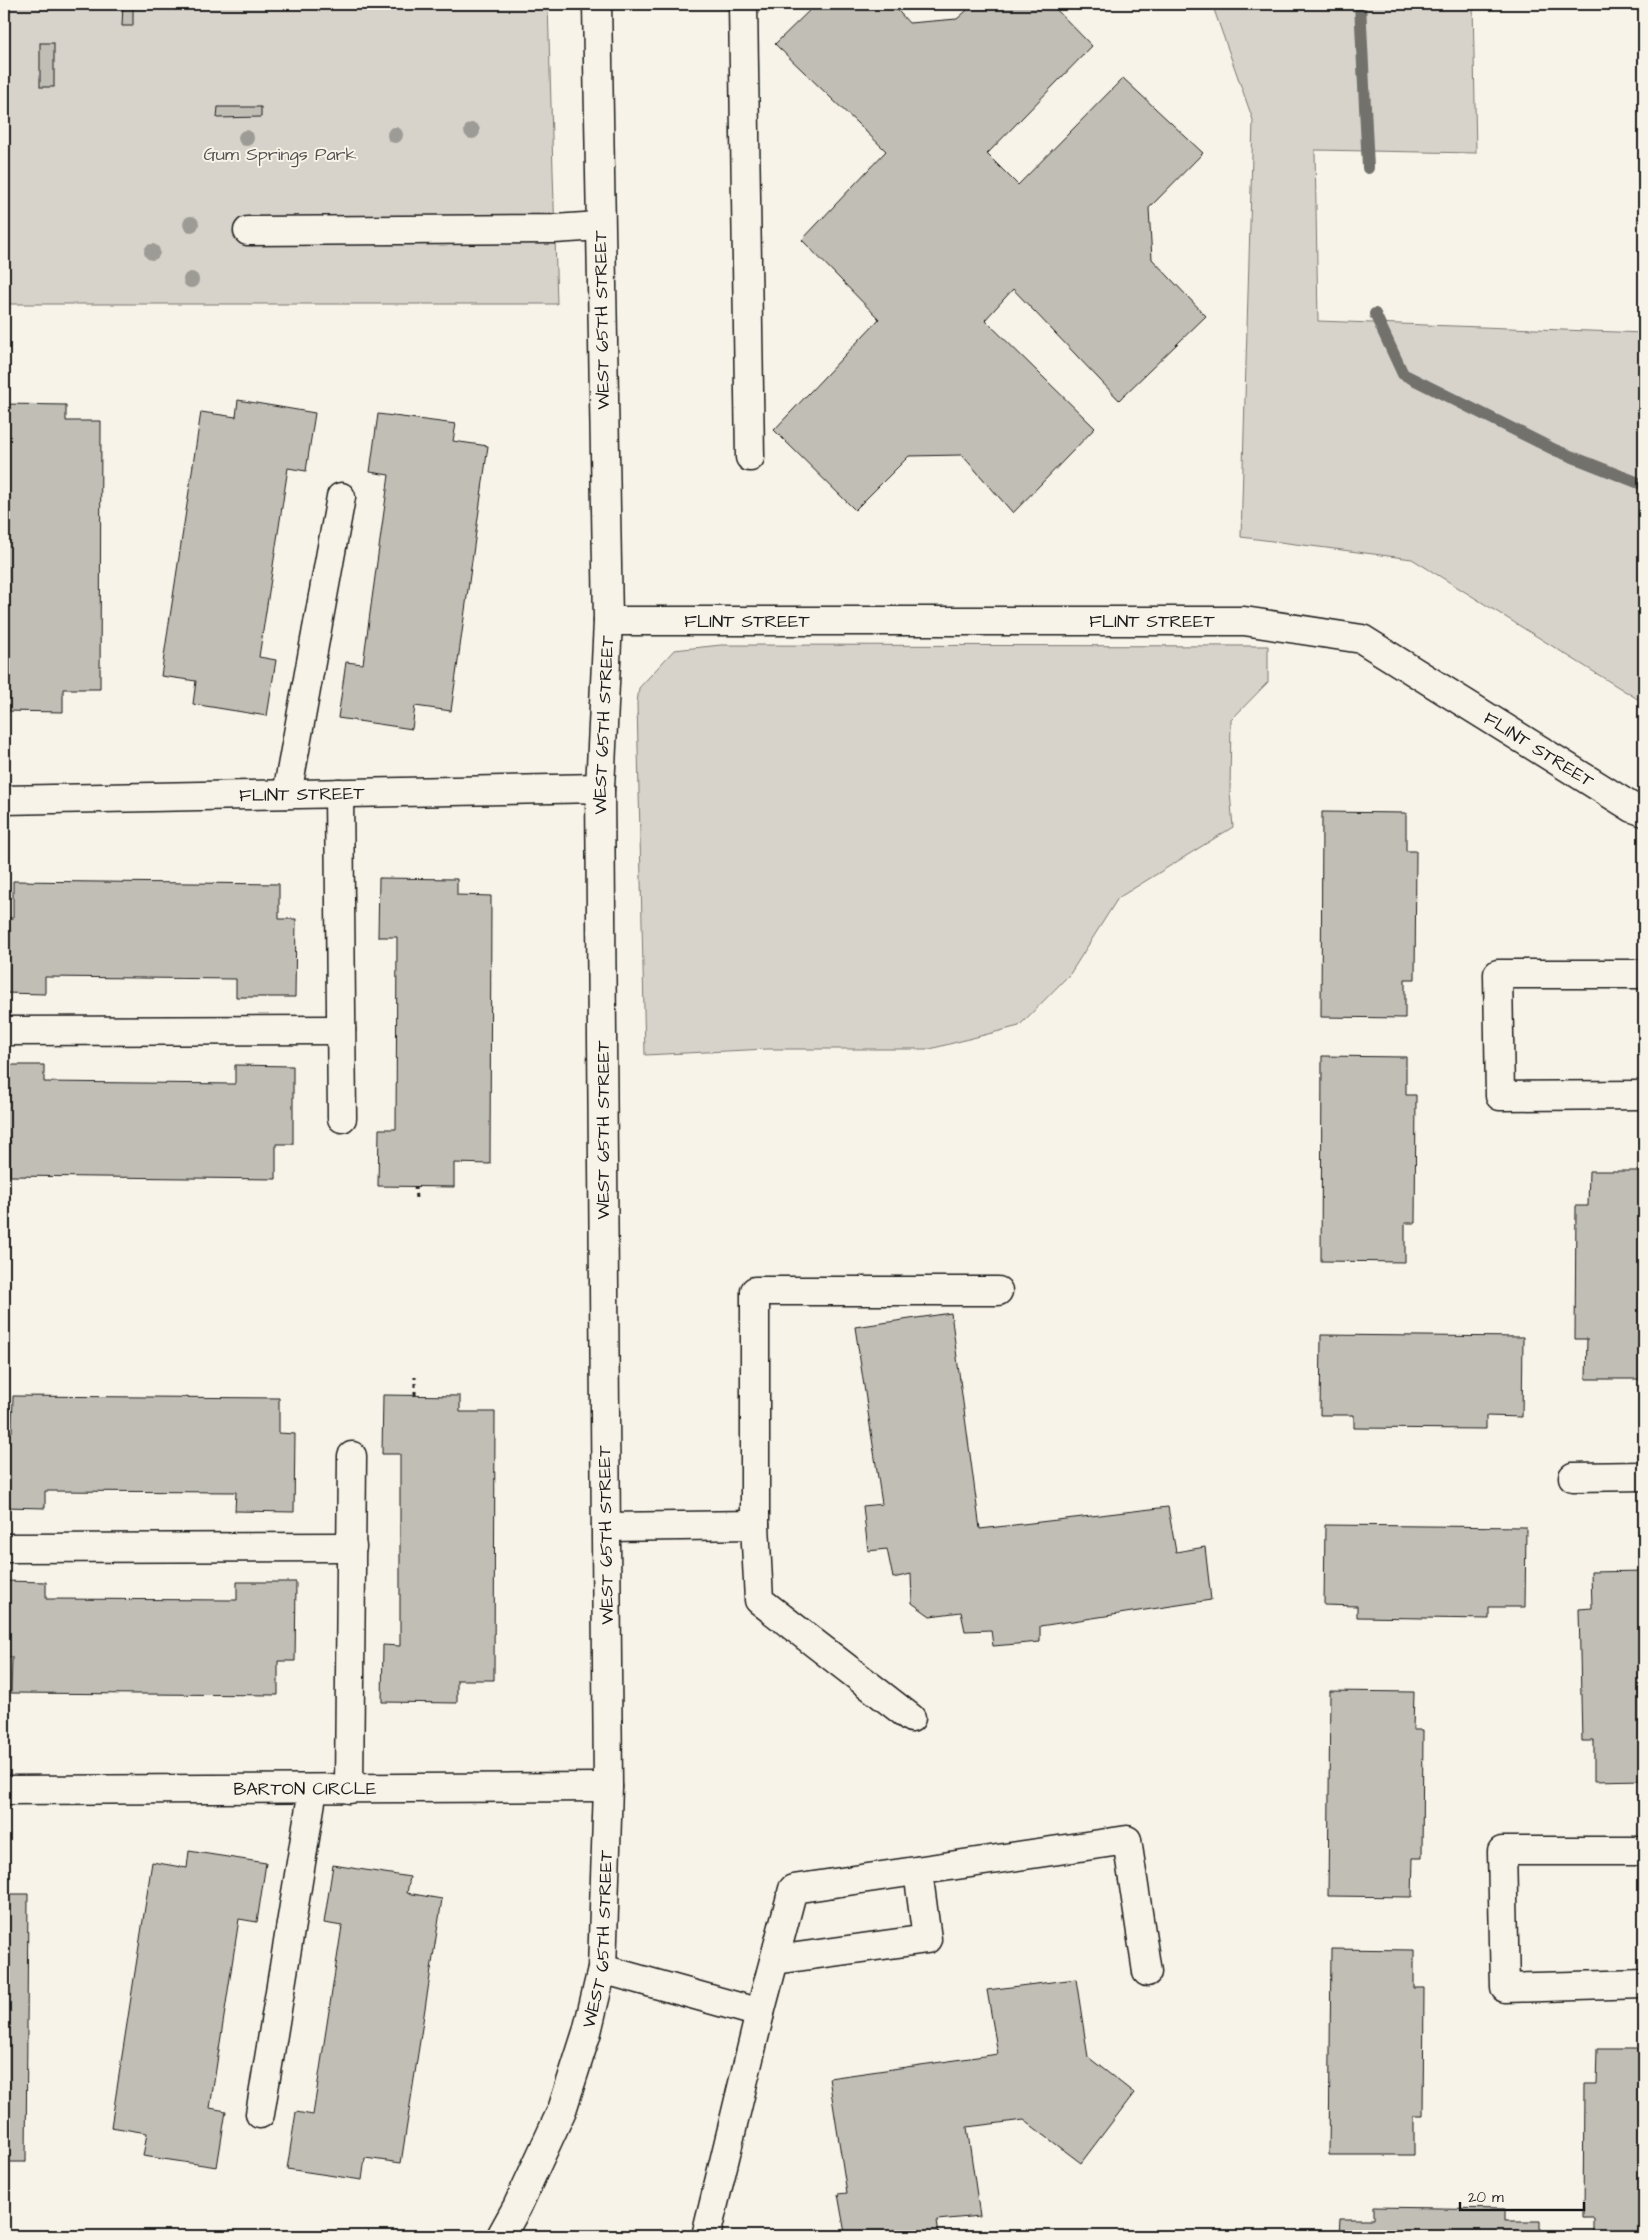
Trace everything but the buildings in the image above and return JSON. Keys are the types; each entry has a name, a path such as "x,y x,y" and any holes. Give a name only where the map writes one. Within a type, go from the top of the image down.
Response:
{"street":[{"name":"WEST 65TH STREET","path":"501,2236 517,2208 562,2110 587,2032 602,1969 608,1787 600,788 608,621 596,4"},
{"path":"743,4 750,457"},
{"path":"248,231 554,229 600,226"},
{"path":"287,794 341,496"},
{"name":"FLINT STREET","path":"608,621 1244,621 1362,639 1633,808 1644,812"},
{"name":"FLINT STREET","path":"4,800 600,788"},
{"path":"339,793 342,1118"},
{"path":"1644,974 1498,974 1500,1096 1644,1095"},
{"path":"4,1031 341,1030"},
{"path":"911,1718 759,1600 754,1525 754,1291 998,1291"},
{"path":"349,1790 352,1456"},
{"path":"1573,1477 1644,1476"},
{"path":"606,1526 754,1525"},
{"path":"4,1548 352,1547"},
{"name":"BARTON CIRCLE","path":"4,1790 349,1790 608,1787"},
{"path":"260,2114 313,1790"},
{"path":"706,2236 760,2013 793,1890 1126,1840 1147,1972"},
{"path":"1644,1852 1502,1852 1505,1988 1644,1984"},
{"path":"775,1960 927,1939 918,1871"},
{"path":"602,1969 760,2013"}],"path":[{"path":"415,1186 416,1199"},
{"path":"415,1377 415,1395"}],"green space":[{"name":"Gum Springs Park","path":"4,4 548,4 557,304 4,304"},
{"path":"1212,4 1473,4 1476,153 1315,150 1318,321 1644,333 1644,703 1412,559 1241,537 1253,120"},
{"path":"721,645 1268,646 1268,682 1231,720 1230,792 1233,827 1118,898 1070,974 1019,1026 930,1049 767,1049 645,1055 637,703 639,688 674,650"}],"waterway":[{"path":"1360,4 1368,168"},
{"path":"1375,314 1403,374 1555,450 1644,485"}]}
